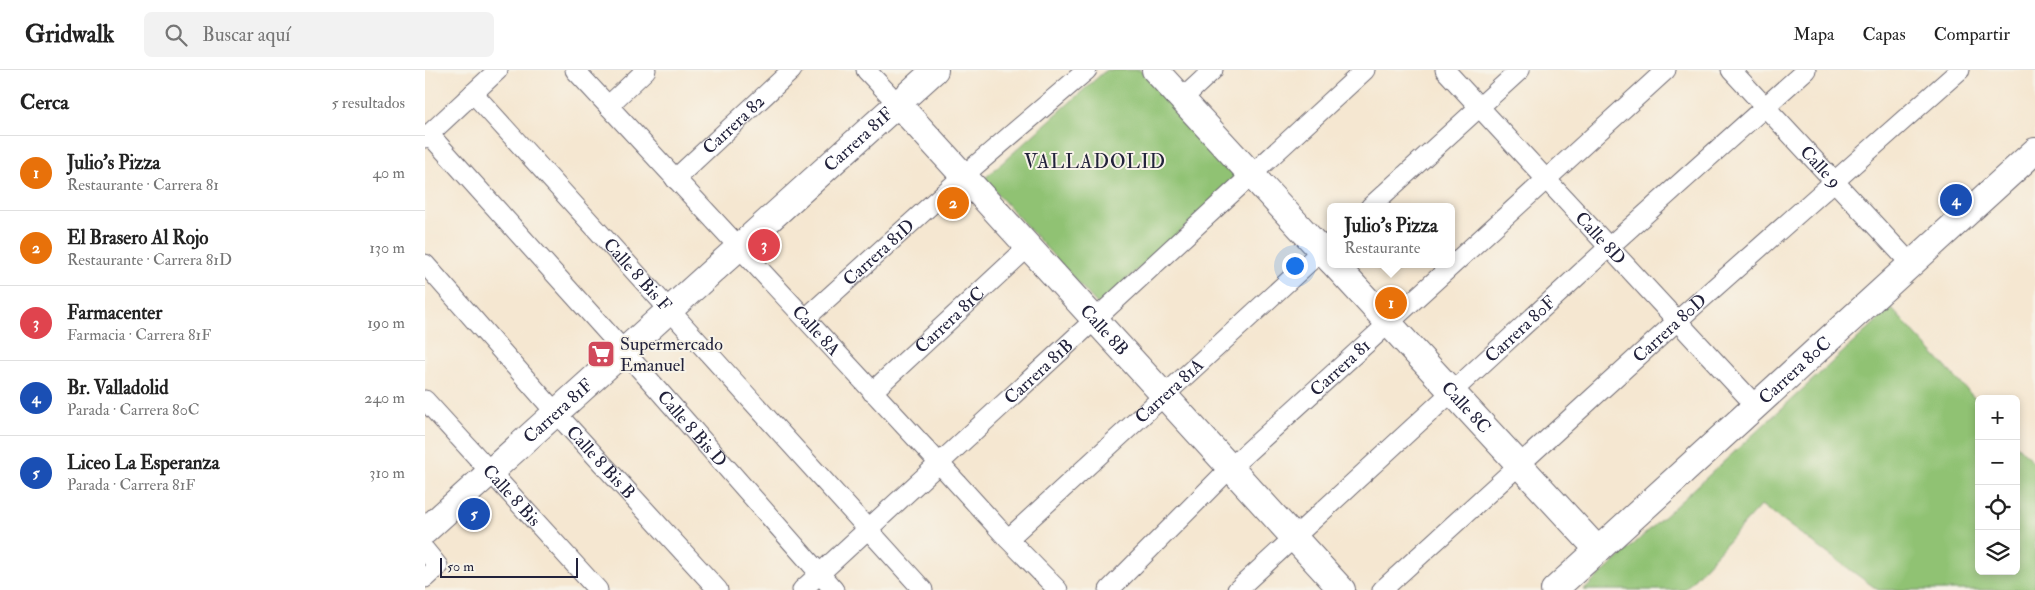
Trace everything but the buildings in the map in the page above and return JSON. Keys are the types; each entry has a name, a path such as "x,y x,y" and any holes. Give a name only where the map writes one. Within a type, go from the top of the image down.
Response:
{"street":[{"path":"427,136 498,70"},
{"name":"Calle 8A","path":"575,70 1008,539 1058,590"},
{"path":"608,106 646,70"},
{"name":"Carrera 82","path":"675,179 792,70"},
{"name":"Calle 8B","path":"866,70 1343,590"},
{"name":"Carrera 81F","path":"425,531 935,70"},
{"name":"Carrera 81D","path":"806,318 963,176 1087,70"},
{"name":"Calle 8C","path":"1155,70 1327,253"},
{"path":"1182,99 1213,70"},
{"name":"Carrera 81B","path":"801,590 1365,70"},
{"name":"Calle 8D","path":"1445,70 1756,406"},
{"path":"1374,203 1520,70"},
{"name":"Carrera 81","path":"1455,261 1666,70"},
{"name":"Calle 9","path":"1731,70 1911,264"},
{"name":"Carrera 80F","path":"1237,590 1609,247 1806,70"},
{"name":"Carrera 80D","path":"1382,590 1677,321 1960,70"},
{"name":"Calle 8 Bis F","path":"473,93 923,590"},
{"name":"Calle 8 Bis D","path":"427,136 624,351 834,590"},
{"name":"Carrera 80C","path":"1554,590 2035,151"},
{"name":"Carrera 81C","path":"872,392 1028,247"},
{"name":"Carrera 81A","path":"1008,539 1164,395 1327,257"},
{"name":"Calle 8 Bis B","path":"425,264 556,413 718,590"},
{"name":"Calle 8C","path":"1340,268 1451,392 1598,550"},
{"name":"Carrera 81","path":"1109,590 1230,468 1448,268"},
{"name":"Calle 8 Bis","path":"425,400 598,590"},
{"path":"425,550 438,566 425,578"}],"green space":[{"path":"1106,70 1140,70 1239,179 1098,305 984,179"},
{"path":"1891,308 1975,399 1975,575 2020,575 2020,448 2035,464 2035,590 1878,590 1761,505 1684,590 1584,590"}],"place":[{"name":"Br. Valladolid","path":"1956,200"},
{"name":"El Brasero Al Rojo","path":"953,203"},
{"name":"Farmacenter","path":"764,245"},
{"name":"Julio's Pizza","path":"1391,303"},
{"name":"Supermercado Emanuel","path":"601,354"},
{"name":"Liceo La Esperanza","path":"474,514"}],"district":[{"name":"VALLADOLID","path":"1095,162"}]}
